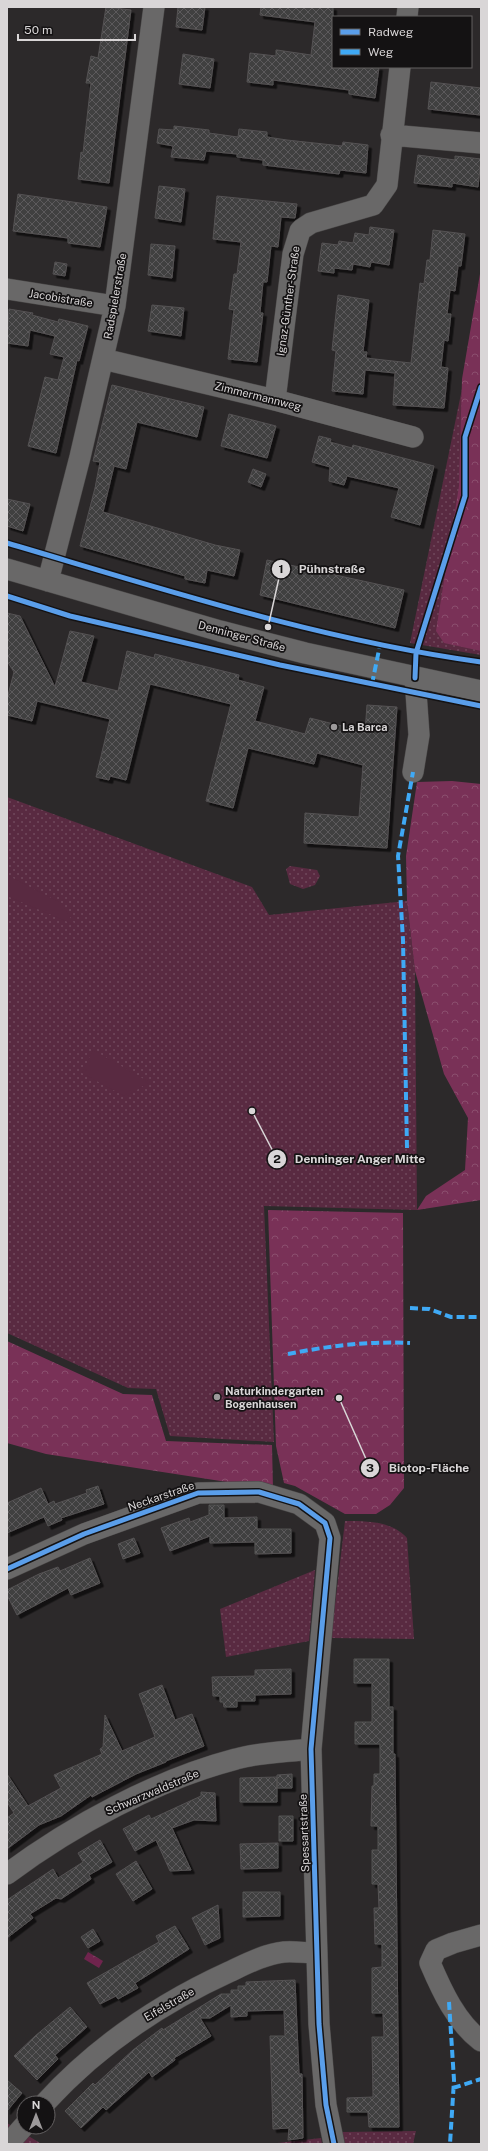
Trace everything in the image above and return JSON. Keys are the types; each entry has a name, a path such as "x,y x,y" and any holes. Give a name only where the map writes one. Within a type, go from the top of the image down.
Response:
{"street":[{"name":"Radspielerstraße","path":"48,581 115,306 154,7"},
{"name":"Ignaz-Günther-Straße","path":"275,400 293,254 300,231 311,223 373,205 386,185 400,68"},
{"path":"391,135 481,143"},
{"name":"Jacobistraße","path":"7,289 115,306"},
{"name":"Zimmermannweg","path":"103,359 275,400 413,437"},
{"name":"Denninger Straße","path":"7,569 267,643 415,678 481,690"},
{"path":"413,772 419,735 415,678"},
{"name":"Neckarstraße","path":"7,1569 84,1534 198,1493 259,1492 299,1504 325,1523"},
{"name":"Spessartstraße","path":"325,1523 330,1538 311,1749 320,2024 326,2105 334,2144"},
{"name":"Schwarzwaldstraße","path":"7,1874 93,1818 170,1782 237,1758 311,1749"},
{"path":"481,1935 453,1943 436,1950 430,1963 452,2007 473,2035 481,2041"},
{"name":"Eifelstraße","path":"51,2095 67,2078 138,2021 174,1999 254,1960 283,1952 317,1953"},
{"path":"8,2144 16,2135"}],"shaded area":[{"path":"481,296 481,655 410,643"},
{"path":"7,797 252,887 269,915 407,901 415,971 417,1210 264,1206 274,1442 170,1436 156,1389 128,1388 7,1333"},
{"path":"290,866 317,870 320,876 315,885 303,889 290,884 286,869"},
{"path":"7,875 61,903 75,925 7,896"},
{"path":"93,1050 149,1082 126,1097 82,1073"},
{"path":"345,1521 362,1521 387,1525 401,1532 407,1538 414,1639 331,1638"},
{"path":"315,1570 309,1641 226,1657 220,1609"},
{"path":"7,2123 16,2128 16,2135 27,2135 43,2144 7,2144"},
{"path":"416,2131 413,2144 345,2144 342,2132"},
{"path":"321,2138 322,2144 269,2144"}],"green space":[{"path":"481,268 481,651 444,643 436,631 459,486 462,379"},
{"path":"452,781 481,784 481,1200 417,1210 426,1196 465,1170 468,1118 444,1074 415,971 407,901 406,856 417,782"},
{"path":"268,1210 403,1213 404,1488 390,1505 376,1514 345,1514 295,1486 284,1483 276,1446"},
{"path":"7,1341 123,1394 152,1395 166,1441 272,1445 273,1489 46,1454 7,1443"}],"water":[{"path":"88,1952 103,1961 99,1968 84,1959"}],"building":[{"path":"106,7 131,10 109,183 78,179 81,152 83,153 91,83 86,83 91,56 98,58"},
{"path":"178,7 205,7 202,30 176,27"},
{"path":"261,7 333,7 332,68 379,68 375,98 349,94 349,90 273,80 273,85 247,82 250,53 276,56 277,50 311,55 315,22 260,15"},
{"path":"183,54 214,59 210,88 179,84"},
{"path":"431,82 481,88 480,115 428,109"},
{"path":"174,126 209,130 209,133 238,137 239,129 267,132 267,137 287,140 342,146 343,142 368,145 366,173 340,170 339,174 263,165 263,160 237,157 237,154 206,151 204,160 171,157 173,146 157,143 159,129 174,130"},
{"path":"418,155 455,160 455,156 481,159 478,187 452,183 452,187 414,183"},
{"path":"159,186 185,189 181,222 155,218"},
{"path":"18,194 107,207 100,247 68,243 68,238 13,231"},
{"path":"217,196 297,204 295,218 281,217 278,247 271,246 267,282 263,282 260,313 263,313 257,362 228,359 234,310 229,309 234,274 237,274 241,242 213,239"},
{"path":"370,227 394,230 389,265 371,262 370,267 353,264 352,270 334,268 334,273 318,271 322,243 338,245 339,241 353,243 355,233 369,235"},
{"path":"433,230 465,234 461,266 458,266 455,291 450,290 447,314 451,314 448,341 444,340 441,367 448,368 444,408 393,405 395,373 365,370 363,394 332,391 336,351 332,350 338,295 369,300 363,352 367,352 366,358 411,363 420,283 424,284 427,260 430,260"},
{"path":"151,244 175,246 172,278 148,275"},
{"path":"55,262 67,264 65,276 53,274"},
{"path":"152,305 184,308 181,336 148,331"},
{"path":"9,309 33,313 32,315 58,322 59,319 88,326 79,361 77,360 56,453 28,446 45,377 58,380 64,357 50,354 55,336 30,330 28,346 7,343"},
{"path":"112,385 204,407 197,437 137,422 126,469 114,466 103,512 215,545 240,550 234,576 207,570 205,583 185,579 185,576 80,546 100,462 93,461"},
{"path":"229,414 276,426 267,458 221,446"},
{"path":"319,436 331,439 330,442 352,448 353,445 434,466 420,525 391,517 399,488 347,476 344,485 329,481 330,467 312,462"},
{"path":"253,469 266,474 261,487 248,482"},
{"path":"7,499 30,504 23,531 7,526"},
{"path":"267,560 404,590 395,628 260,595"},
{"path":"7,613 20,616 55,687 70,631 94,636 81,682 118,691 127,651 154,658 155,654 239,675 238,680 264,687 255,721 305,734 310,718 365,732 367,705 397,707 387,848 304,843 305,813 359,817 363,765 317,753 314,764 248,748 233,808 206,801 231,704 150,684 126,780 110,776 109,780 96,777 110,719 37,701 32,721 7,715 7,699 14,672 7,661"},
{"path":"98,1486 104,1504 61,1518 62,1520 48,1526 44,1517 7,1533 7,1503 41,1488 48,1504 54,1501 55,1504 87,1493 86,1490"},
{"path":"209,1505 224,1505 224,1518 257,1517 257,1529 291,1529 291,1553 255,1554 255,1542 210,1543 210,1536 170,1551 161,1528 189,1518 190,1522 209,1515"},
{"path":"134,1538 140,1553 123,1559 118,1544"},
{"path":"90,1558 100,1583 71,1595 68,1588 17,1615 7,1595 7,1590 39,1574 58,1567 60,1571"},
{"path":"354,1659 389,1659 389,1707 393,1707 393,1754 395,1754 399,2127 369,2127 368,2112 347,2112 347,2098 373,2097 372,2037 384,2037 383,2013 372,2013 372,1968 382,1967 382,1944 375,1944 374,1908 379,1908 378,1884 372,1884 372,1850 378,1850 378,1826 371,1826 372,1786 374,1786 374,1774 380,1774 380,1744 355,1744 355,1722 372,1722 372,1683 354,1683"},
{"path":"291,1669 291,1694 255,1695 255,1701 237,1701 237,1707 224,1707 223,1702 220,1702 220,1696 213,1696 212,1677 255,1676 255,1670"},
{"path":"162,1685 175,1720 192,1714 204,1746 136,1774 92,1797 91,1795 61,1816 39,1825 7,1849 7,1818 14,1813 7,1802 7,1774 28,1806 61,1788 54,1775 102,1754 100,1749 103,1747 105,1715 122,1751 155,1737 139,1694"},
{"path":"292,1774 292,1788 277,1788 277,1775"},
{"path":"277,1777 277,1802 240,1802 240,1778"},
{"path":"201,1792 215,1793 216,1821 194,1820 172,1828 191,1870 170,1871 156,1840 135,1851 123,1829 149,1815 151,1819 201,1796"},
{"path":"279,1816 293,1816 293,1841 279,1841"},
{"path":"100,1840 112,1862 89,1875 91,1879 61,1899 56,1898 30,1914 33,1918 7,1938 7,1900 53,1869 58,1878 83,1862 78,1853"},
{"path":"278,1843 278,1868 241,1869 240,1844"},
{"path":"136,1861 152,1889 133,1901 116,1874"},
{"path":"243,1892 280,1892 280,1916 243,1917"},
{"path":"218,1905 220,1938 205,1945 192,1918"},
{"path":"175,1926 189,1949 135,1983 138,1988 118,1999 116,1996 100,2004 87,1983 159,1942 156,1936"},
{"path":"93,1929 100,1941 88,1948 81,1937"},
{"path":"295,1980 299,2074 302,2074 303,2138 288,2140 289,2128 273,2129 270,2036 285,2036 284,2010 247,2011 247,2016 231,2017 231,2005 210,2018 200,2018 211,2036 174,2058 175,2060 152,2077 149,2072 106,2110 103,2107 81,2128 65,2111 93,2083 95,2085 133,2050 162,2028 163,2030 221,1994 231,1994 231,1990 238,1990 238,1986 246,1986 246,1982"},
{"path":"70,2007 87,2027 55,2055 58,2059 37,2080 14,2056 35,2036"},
{"path":"7,2080 22,2093 20,2095 16,2095 16,2100 7,2111"}],"marked path":[{"path":"372,684 380,645"},
{"path":"407,1148 403,940 398,856 413,772"},
{"path":"410,1308 429,1309 451,1317 481,1317"},
{"path":"288,1354 348,1345 410,1343"},
{"path":"449,2002 454,2080 450,2144"},
{"path":"453,2088 481,2079"}],"cycle path":[{"path":"415,678 416,653 465,496 465,437 481,387"},
{"path":"7,543 242,612 301,627 361,641 481,662"},
{"path":"7,596 70,616 280,665 481,706"},
{"path":"7,1569 84,1534 198,1493 259,1492 299,1504 325,1523 330,1538 311,1749 319,2024 326,2105 334,2144"}],"place":[{"name":"Pühnstraße","path":"268,627"},
{"name":"La Barca","path":"334,727"},
{"name":"Denninger Anger Mitte","path":"252,1111"},
{"name":"Naturkindergarten Bogenhausen","path":"217,1397"},
{"name":"Biotop-Fläche","path":"339,1398"}]}
